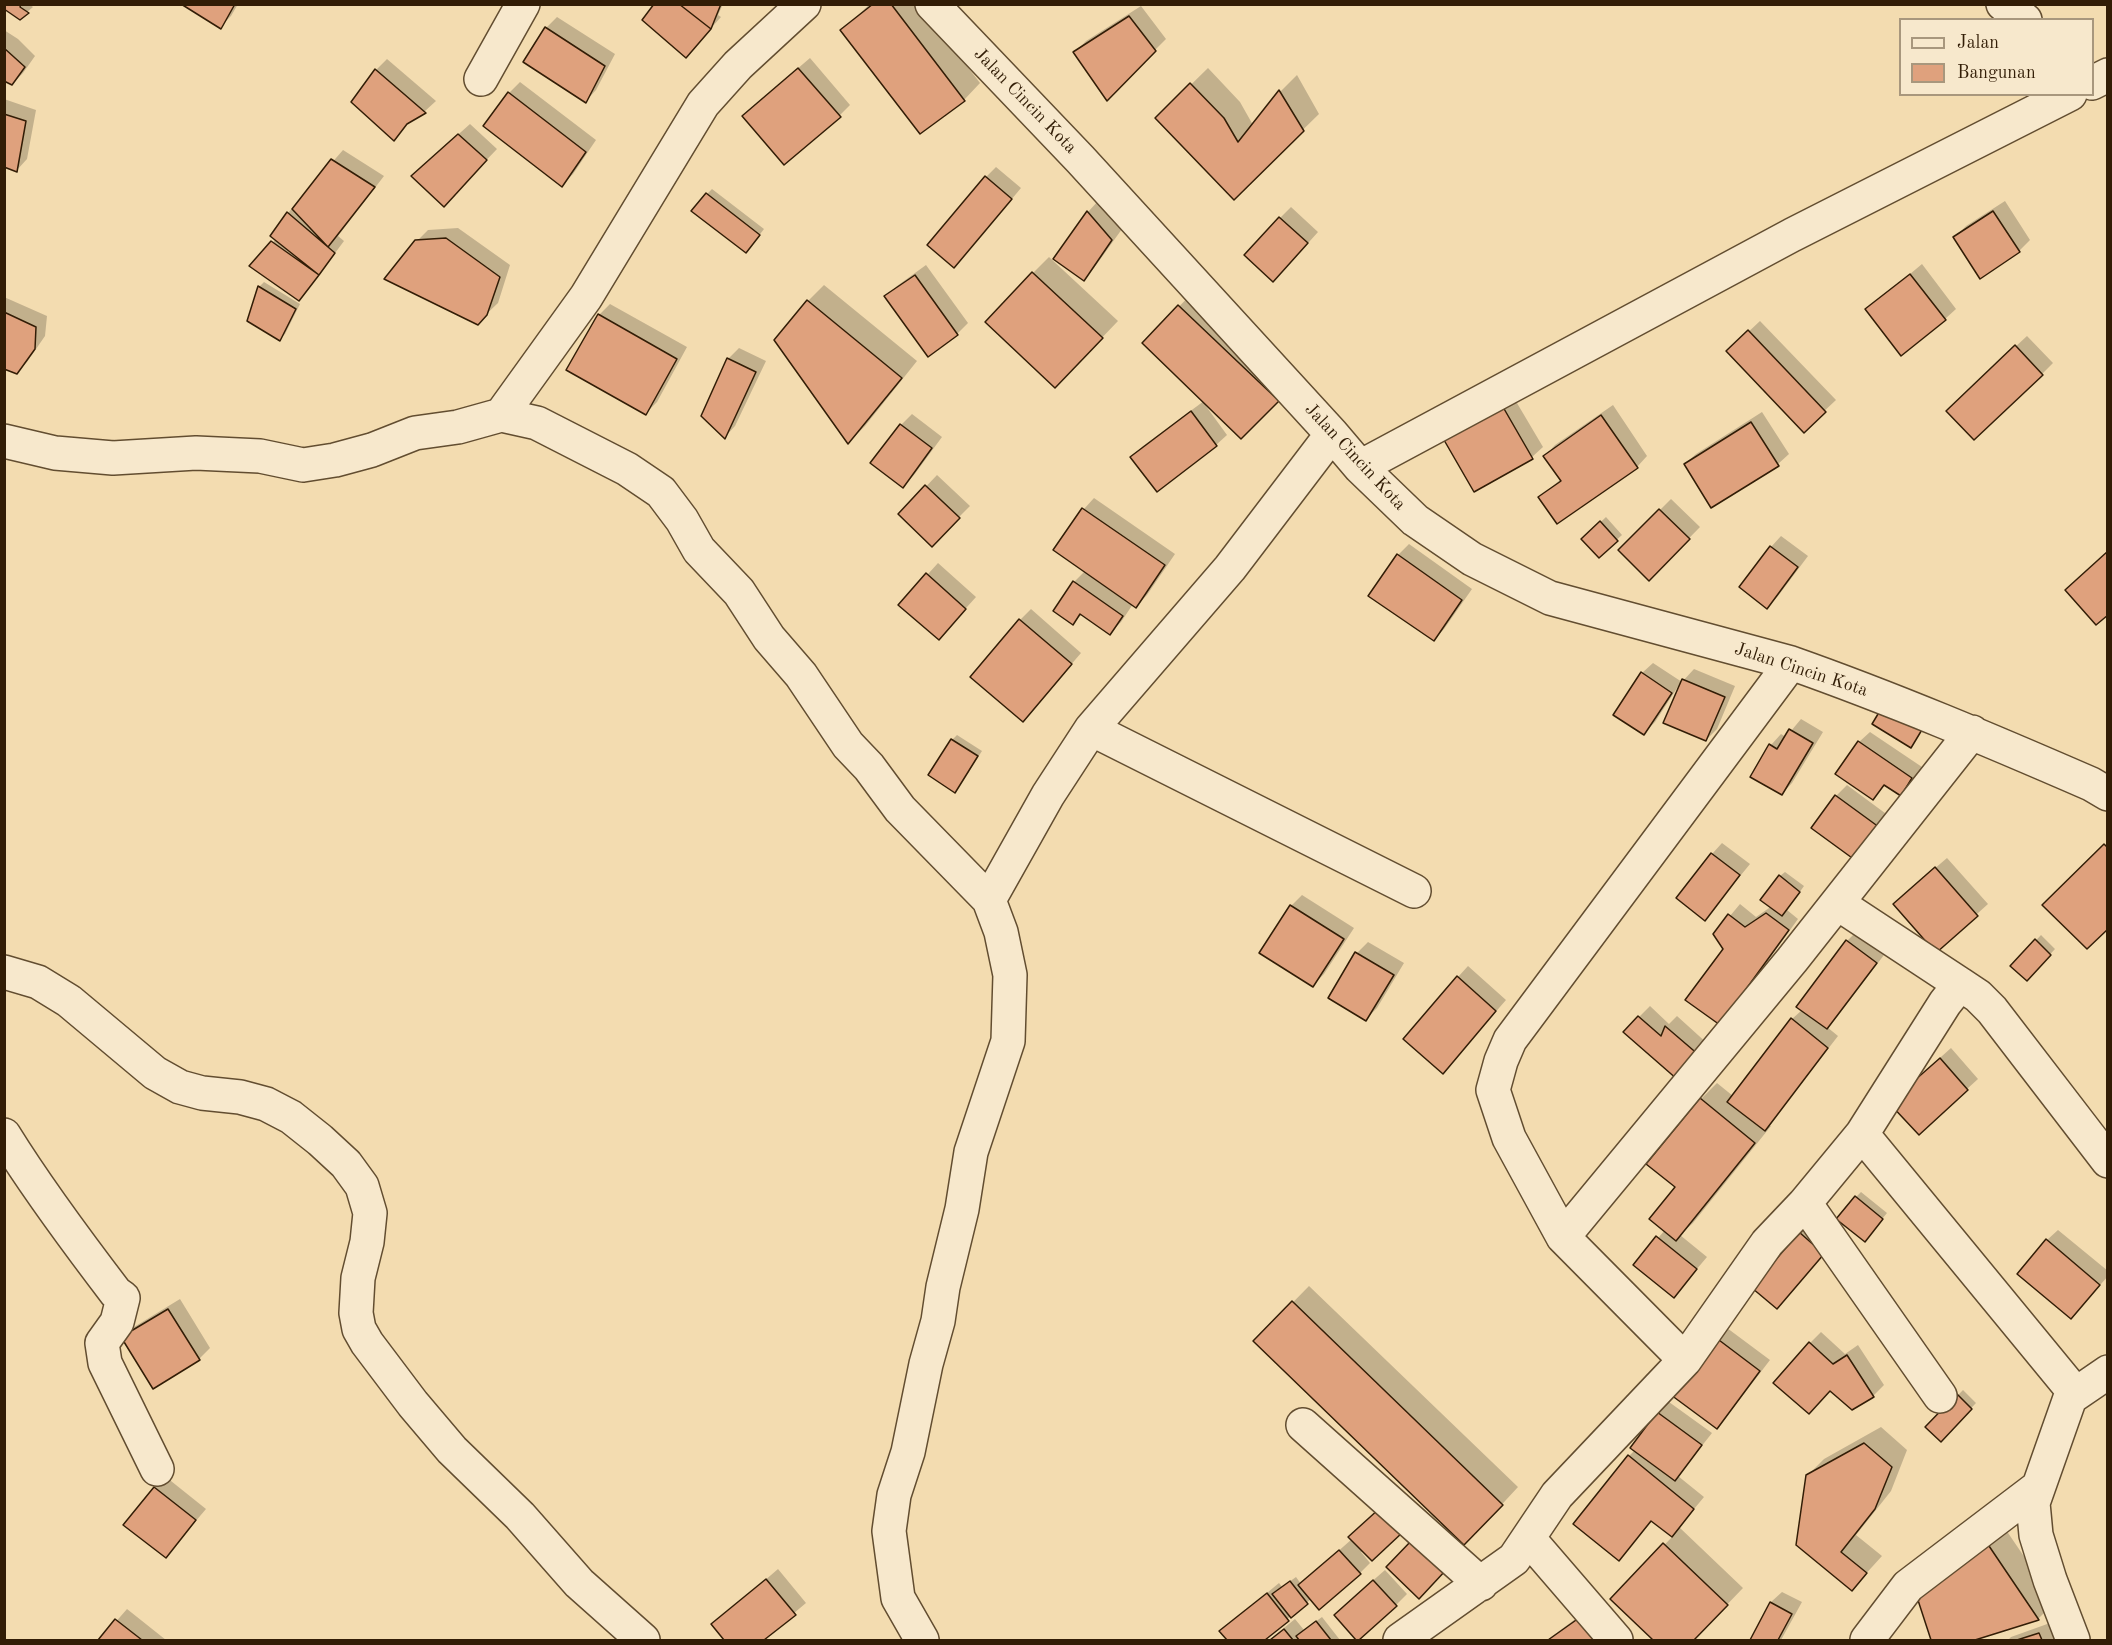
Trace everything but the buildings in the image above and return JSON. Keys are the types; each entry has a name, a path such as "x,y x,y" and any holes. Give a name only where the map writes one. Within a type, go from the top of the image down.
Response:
{"street":[{"path":"481,79 524,4"},
{"path":"501,415 592,288 704,104 738,65 804,4"},
{"name":"Jalan Cincin Kota","path":"932,4 1080,159 1360,467 1415,520 1472,559 1550,598 1791,663 1972,732 2091,784 2108,794"},
{"path":"2003,4 2022,18"},
{"path":"2094,82 2108,75"},
{"path":"1360,467 1781,240 2066,96"},
{"path":"4,441 55,453 101,457 196,453 260,456 303,465 372,450 415,433 458,427 501,415 537,423 627,469 661,492 682,520 699,550 739,592 769,638 801,675 848,745 869,767 900,809 989,900 1001,932 1010,975 1008,1041 971,1152 962,1209 943,1287 938,1321 926,1364 908,1452 894,1495 889,1531 898,1598 922,1641"},
{"path":"989,900 1048,795 1091,729 1230,568 1332,434"},
{"path":"1685,1360 1563,1238 1509,1138 1493,1090 1510,1040 1791,663"},
{"path":"1091,729 1414,891"},
{"path":"1563,1238 1792,960 1972,732"},
{"path":"1837,903 1978,996 1992,1010 2108,1161"},
{"path":"4,972 38,982 69,1001 155,1073 180,1087 240,1097 266,1104 291,1117 346,1164 362,1186 370,1213 367,1242 358,1278 356,1313 359,1329 367,1342 412,1404 452,1449 520,1516 579,1583 643,1641"},
{"path":"1400,1641 1514,1560 1557,1495 1685,1360 1767,1243 1805,1203 1862,1134 1945,1003 1960,984"},
{"path":"1862,1134 2074,1393"},
{"path":"4,1135 24,1168 82,1249 116,1293 123,1298 117,1322 102,1343 105,1363 157,1468"},
{"path":"1805,1203 1940,1396"},
{"path":"2073,1641 2050,1580 2037,1535 2033,1503 2066,1405 2074,1393 2108,1372"},
{"path":"1303,1425 1481,1584"},
{"path":"1867,1641 1908,1586 2037,1488"},
{"path":"1529,1539 1616,1641"}]}
